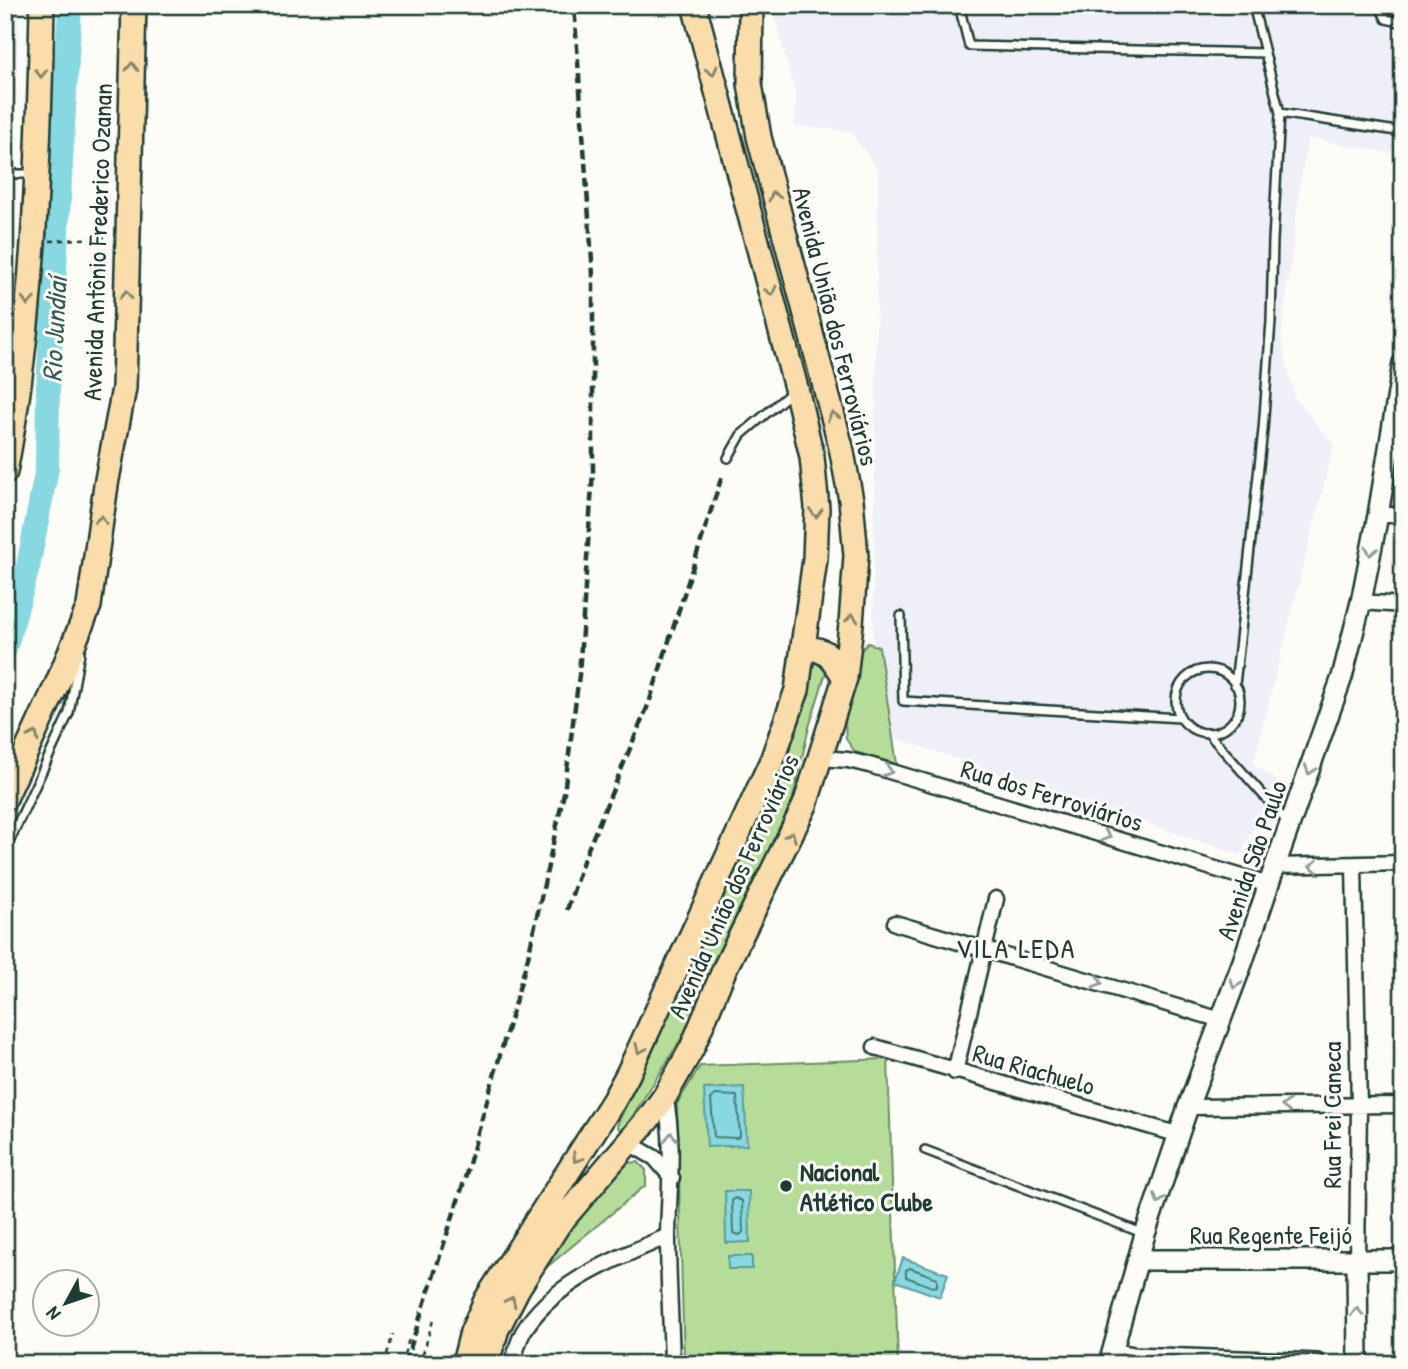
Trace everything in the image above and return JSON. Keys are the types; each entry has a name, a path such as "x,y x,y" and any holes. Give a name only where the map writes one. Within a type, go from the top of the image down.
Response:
{"main road":[{"path":"5,472 22,371 37,173 42,5"},
{"name":"Avenida Antônio Frederico Ozanan","path":"5,798 89,606 106,485 124,388 134,5"},
{"name":"Avenida União dos Ferroviários","path":"464,1364 472,1332 486,1300 614,1100 639,1050 773,758 797,690 805,648 815,559 817,508 812,457 694,5"},
{"name":"Avenida União dos Ferroviários","path":"486,1364 497,1329 518,1288 558,1225 629,1143 665,1096 692,1048 771,886 805,805 845,678 852,624 856,556 851,500 841,447 759,137 750,85 751,5"},
{"name":"Avenida São Paulo","path":"1110,1356 1145,1234 1188,1107 1222,1020 1342,677 1378,515 1402,374"},
{"path":"805,648 822,650 829,655 845,678"},
{"path":"614,1100 607,1128 614,1138 629,1143"},
{"name":"Rua Regente Feijó","path":"1139,1260 1403,1260"},
{"name":"Rua Frei Caneca","path":"1357,1261 1358,1364"}],"street":[{"path":"1378,515 1403,515"},
{"path":"1360,602 1403,605"},
{"name":"Rua dos Ferroviários","path":"821,758 869,765 1272,876 1403,863"},
{"name":"Rua Frei Caneca","path":"1354,866 1359,1106 1357,1261"},
{"path":"955,1072 996,898"},
{"path":"895,923 1222,1020"},
{"name":"Rua Riachuelo","path":"875,1047 1180,1135"},
{"path":"655,1364 672,1364 668,1236 672,1178 671,1123 665,1096"},
{"path":"1188,1107 1403,1105"},
{"path":"629,1143 655,1158 672,1178"},
{"path":"513,1364 523,1332 540,1311 577,1279 598,1266 668,1236"}],"lane":[{"path":"959,5 969,46 1265,53"},
{"path":"1235,685 1223,673 1207,669 1191,673 1179,685 1175,702 1180,718 1192,729 1208,733 1224,729 1236,717 1240,701 1235,685 1263,430 1271,321 1280,113 1253,5"},
{"path":"1379,5 1386,19 1403,23"},
{"path":"1280,113 1403,132"},
{"path":"5,174 37,173"},
{"path":"728,458 741,435 796,388"},
{"path":"5,851 69,713 89,606"},
{"path":"901,616 903,701 1180,718"},
{"path":"1208,733 1291,826"},
{"path":"925,1150 1145,1234"},
{"path":"1110,1356 1134,1351 1318,1358"}],"path":[{"path":"45,241 127,236"},
{"path":"420,1364 435,1317"},
{"path":"384,1364 393,1334"},
{"path":"401,1364 409,1339"}],"shaded area":[{"path":"5,5 19,5 10,247 5,276"},
{"path":"771,5 1386,5 1401,90 1396,154 1308,138 1301,178 1281,339 1295,398 1334,445 1253,764 1277,780 1240,855 872,730 878,170 850,131 794,126 796,96"}],"green space":[{"path":"868,643 879,647 897,764 855,752 846,739 845,723 856,656"},
{"path":"819,659 824,663 826,672 809,727 793,798 761,878 683,1036 624,1130 619,1129 617,1125 648,1060 810,663"},
{"name":"Nacional Atlético Clube","path":"888,1059 898,1364 684,1364 677,1104 700,1066"},
{"path":"638,1162 646,1170 646,1185 536,1276 587,1208 628,1163"}],"water":[{"path":"744,1087 747,1145 707,1147 704,1089"},
{"path":"725,1191 749,1191 750,1242 726,1243"},
{"path":"728,1256 752,1256 752,1269 728,1269"},
{"path":"903,1258 948,1274 940,1297 895,1281"}],"waterway":[{"name":"Rio Jundiaí","path":"5,649 28,567 47,468 48,388 70,5"}],"railway":[{"path":"405,1364 463,1185 528,957 564,793 579,675 593,471 593,275 574,5"},
{"path":"567,910 583,861 649,703 722,476"}],"place":[{"name":"Nacional Atlético Clube","path":"786,1186"}],"district":[{"name":"VILA LEDA","path":"1016,948"}]}
